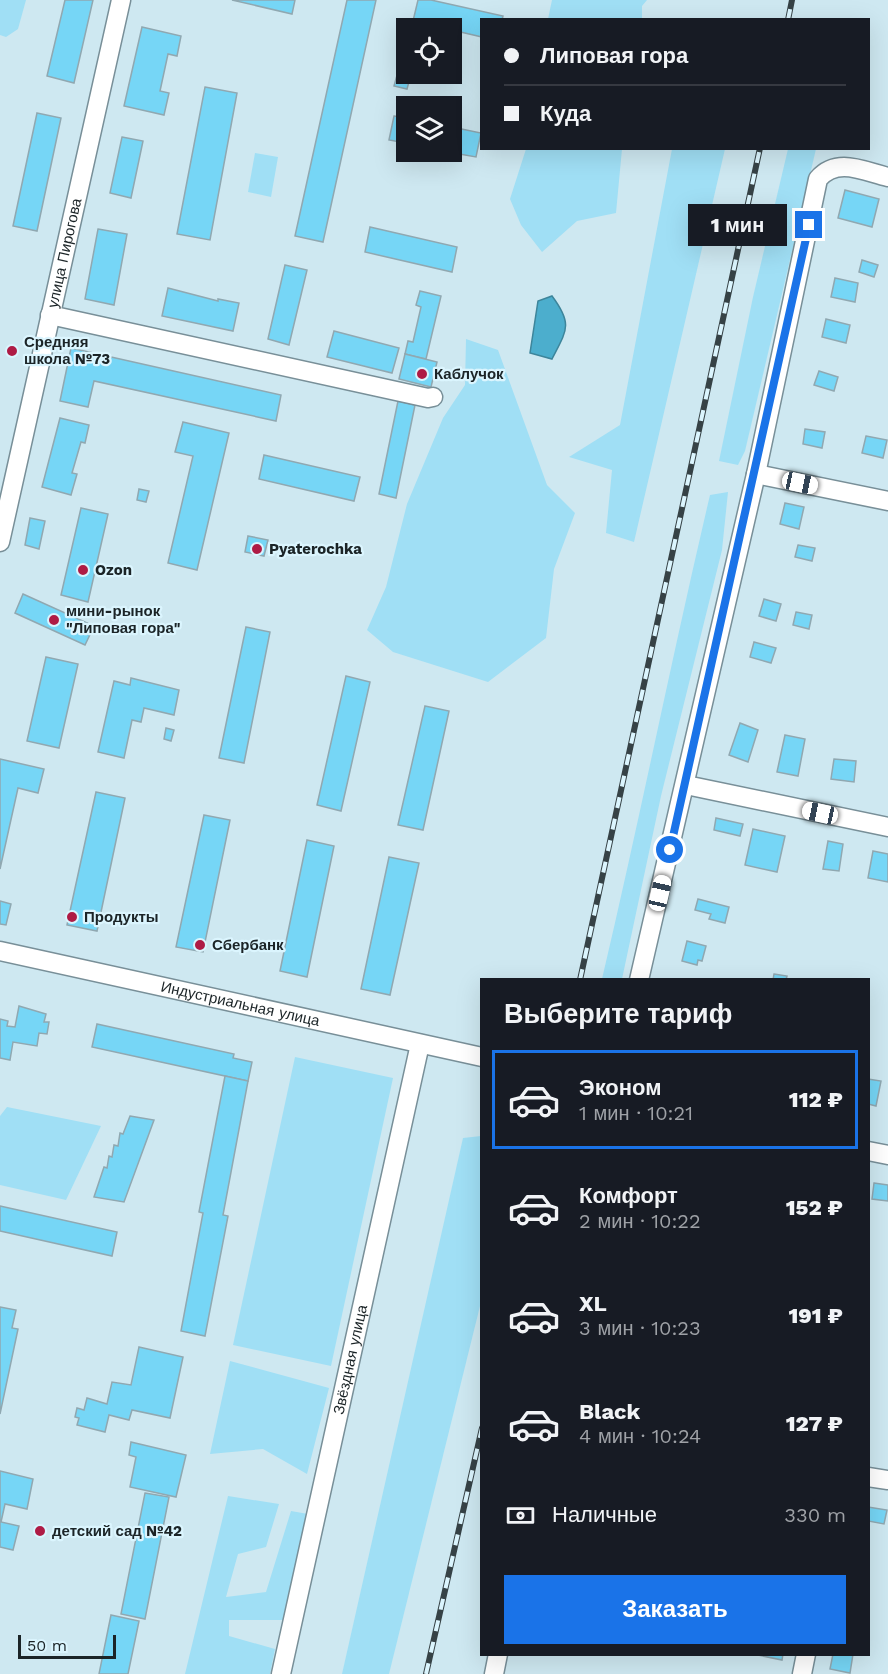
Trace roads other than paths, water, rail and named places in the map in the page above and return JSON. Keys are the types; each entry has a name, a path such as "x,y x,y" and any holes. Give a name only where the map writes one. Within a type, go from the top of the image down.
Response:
{"street":[{"name":"улица Пирогова","path":"0,542 121,0"},
{"path":"639,978 686,785 756,474 819,179 827,169 842,166 888,177"},
{"path":"50,315 428,398 433,397"},
{"path":"756,474 888,501"},
{"path":"686,785 888,827"},
{"name":"Индустриальная улица","path":"0,951 480,1058"},
{"name":"Звёздная улица","path":"281,1674 420,1044"},
{"path":"870,1151 888,1155"},
{"path":"870,1477 888,1480"},
{"path":"494,1674 498,1656"},
{"path":"802,1674 806,1656"}],"railway":[{"path":"788,18 792,0"},
{"path":"580,978 760,150"},
{"path":"426,1674 480,1437"}],"place":[{"name":"Средняя школа №73","path":"12,351"},
{"name":"Каблучок","path":"422,374"},
{"name":"Pyaterochka","path":"257,549"},
{"name":"Ozon","path":"83,570"},
{"name":"мини-рынок \"Липовая гора\"","path":"54,620"},
{"name":"Продукты","path":"72,917"},
{"name":"Сбербанк","path":"200,945"},
{"name":"детский сад №42","path":"40,1531"}]}
